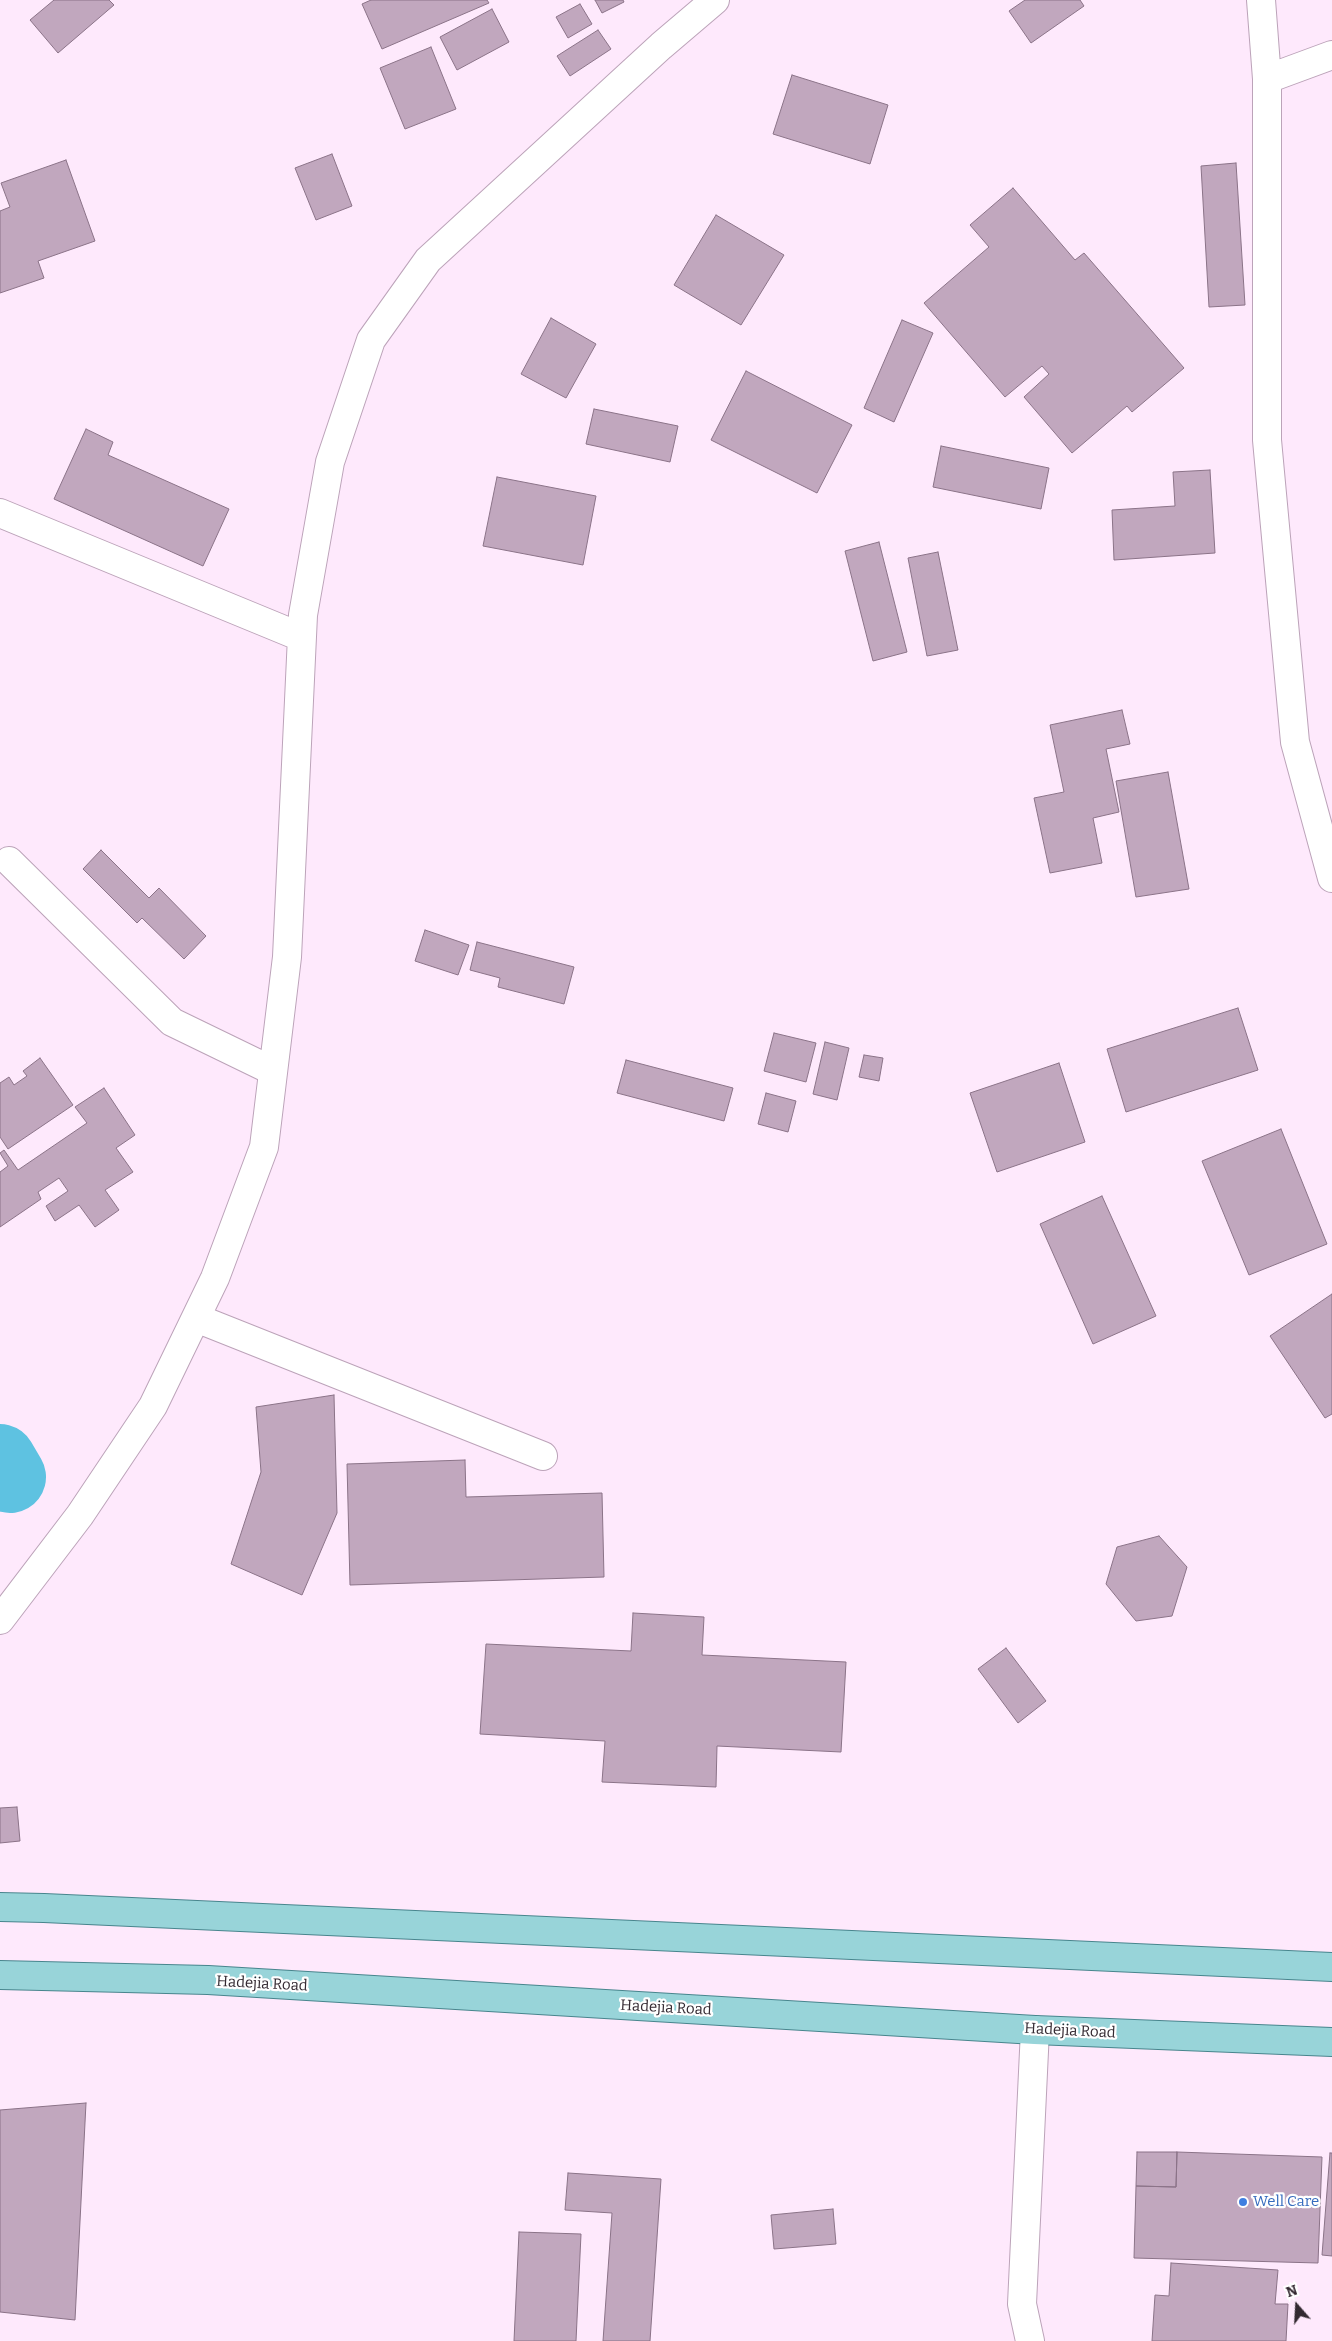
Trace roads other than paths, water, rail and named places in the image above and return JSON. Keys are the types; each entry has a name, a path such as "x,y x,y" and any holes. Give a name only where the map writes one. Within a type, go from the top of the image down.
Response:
{"main road":[{"path":"0,1907 1332,1967"},
{"name":"Hadejia Road","path":"0,1975 208,1980 1034,2030 1332,2042"}],"street":[{"path":"0,1620 80,1515 153,1406 215,1278 264,1147 287,957 303,615 330,462 371,340 428,260 661,46 716,0"},
{"path":"1261,0 1267,79 1268,440 1295,742 1332,878"},
{"path":"1267,79 1332,55"},
{"path":"0,513 301,638"},
{"path":"9,861 172,1022 273,1071"},
{"path":"196,1318 543,1456"},
{"path":"1030,2341 1022,2304 1034,2030"}],"waterway":[{"path":"0,1460 10,1477"}],"place":[{"name":"Well Care","path":"1243,2202"}]}
